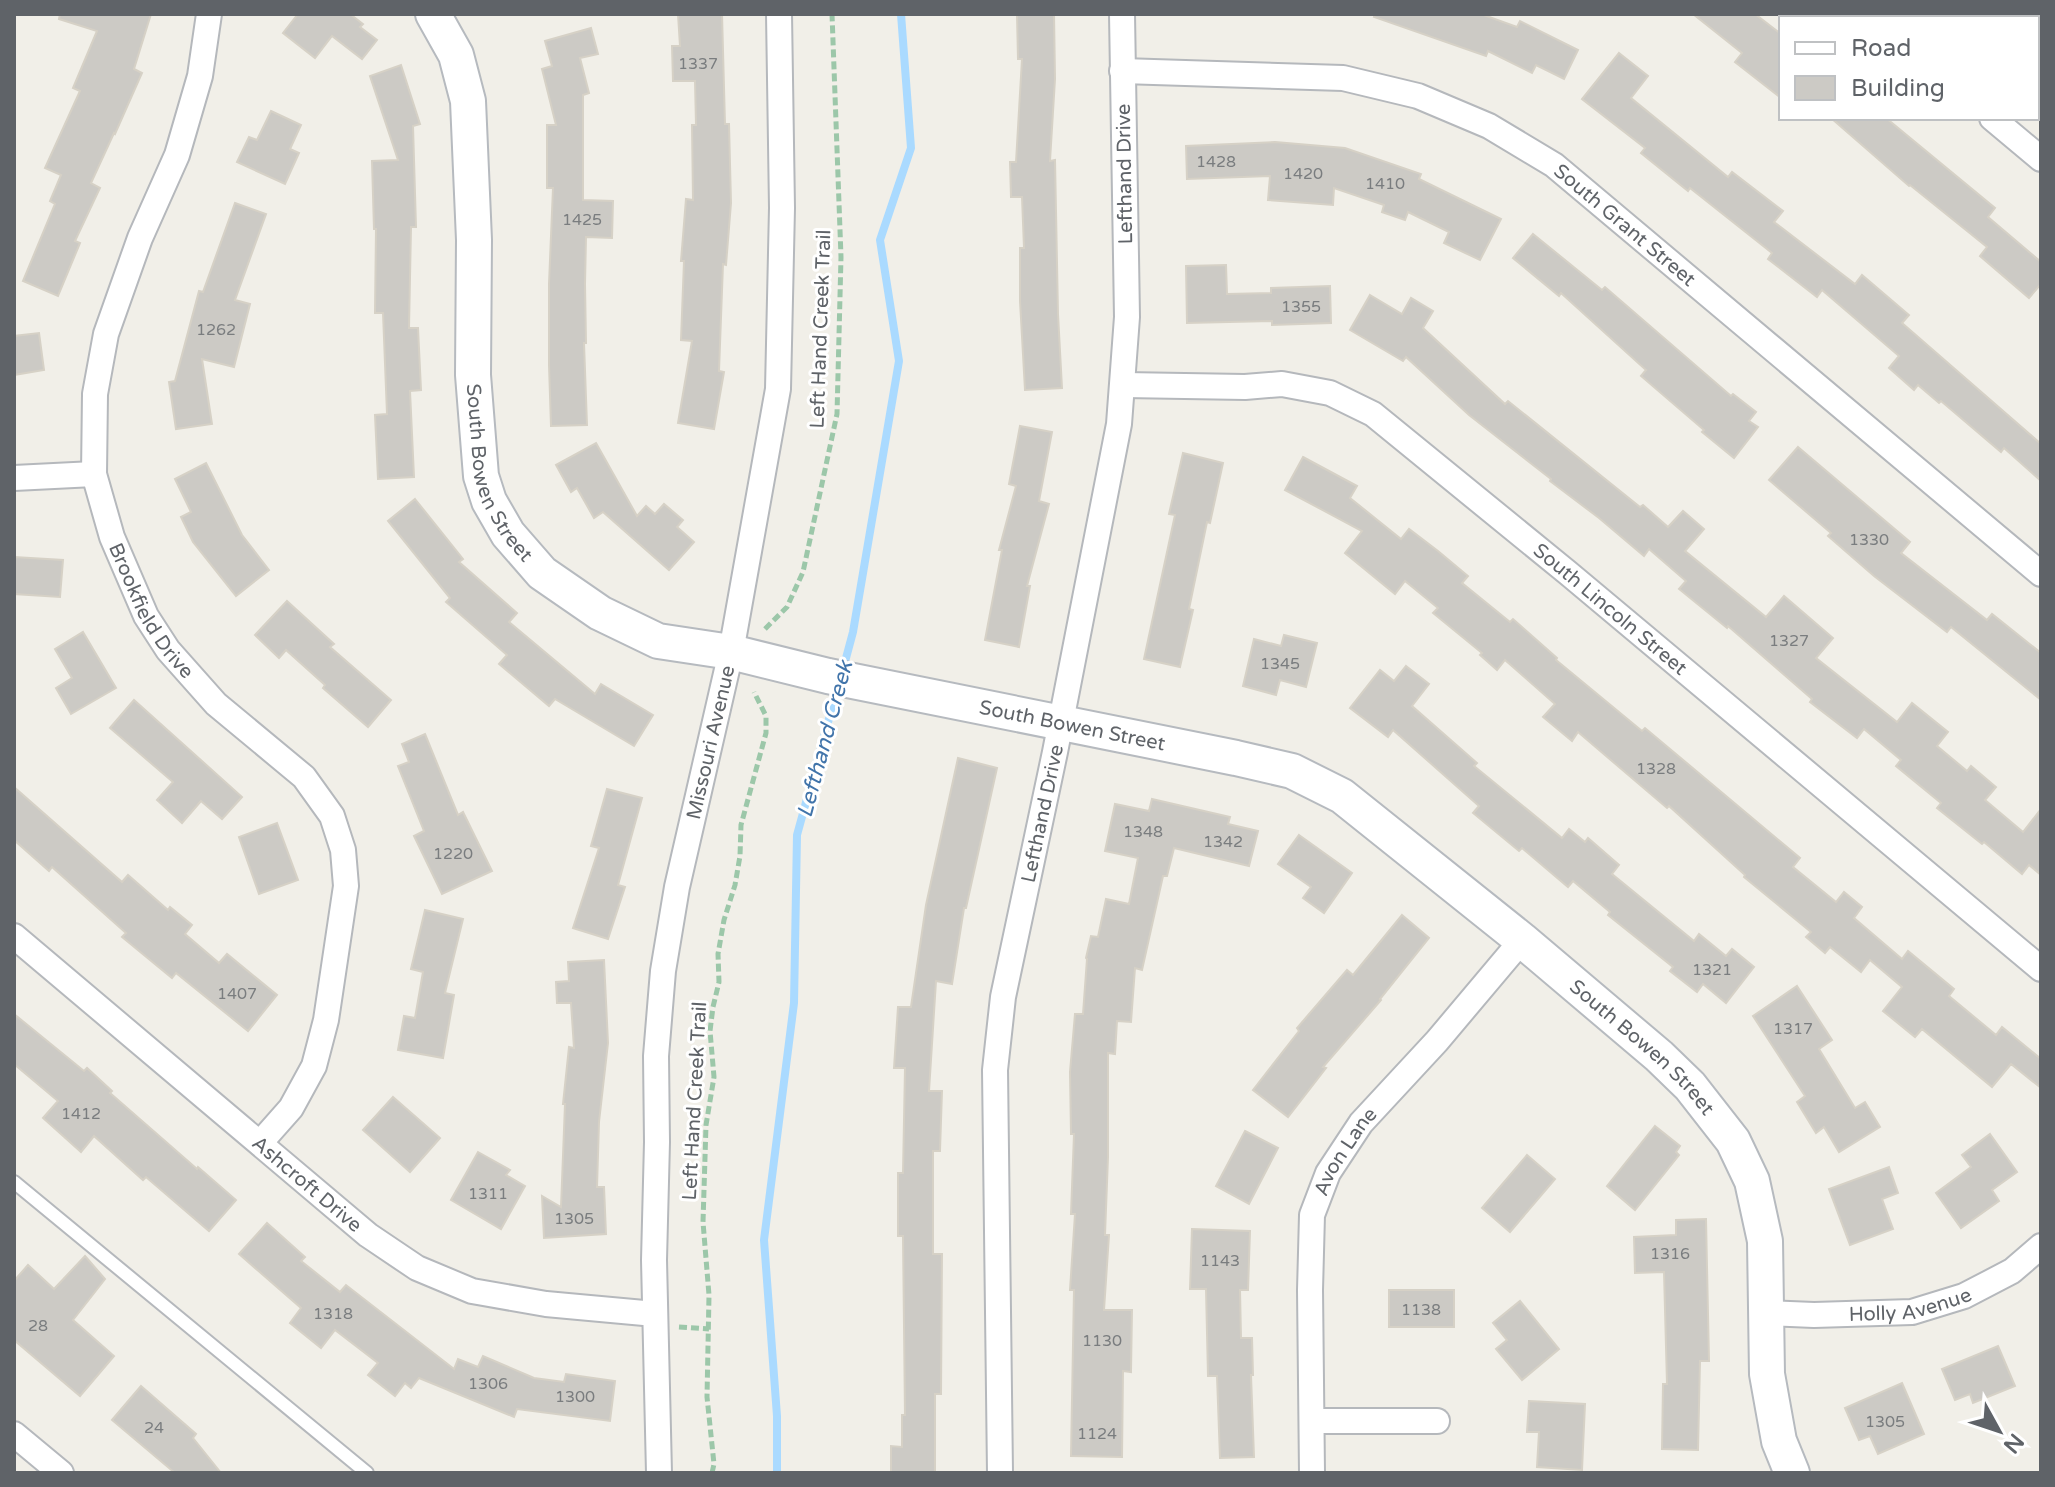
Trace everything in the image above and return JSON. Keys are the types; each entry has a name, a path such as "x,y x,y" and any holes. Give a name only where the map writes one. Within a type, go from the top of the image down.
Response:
{"street":[{"name":"Brookfield Drive","path":"209,14 200,76 177,155 140,238 106,334 95,394 94,474 112,537 146,616 168,650 216,704 304,777 332,816 343,850 346,886 326,1020 314,1066 291,1108 260,1143"},
{"name":"South Bowen Street","path":"433,14 456,55 468,101 474,240 473,375 481,476 489,501 508,534 542,573 600,613 658,641 731,652 828,676 1292,771 1342,796 1522,940 1659,1056 1690,1086 1733,1141 1752,1181 1765,1241 1767,1374 1779,1441 1792,1473"},
{"name":"Missouri Avenue","path":"659,1473 654,1260 656,1056 663,971 677,887 731,652 778,389 782,208 779,14"},
{"name":"Lefthand Drive","path":"1000,1473 995,1070 1003,997 1061,722 1124,385 1127,317 1122,14"},
{"name":"South Grant Street","path":"1122,71 1343,78 1418,96 1489,126 1554,165 2041,574"},
{"path":"1994,120 2041,159"},
{"name":"South Lincoln Street","path":"1124,385 1245,387 1282,384 1330,393 1373,414 2041,969"},
{"path":"14,478 94,474"},
{"name":"Ashcroft Drive","path":"14,936 368,1235 417,1268 472,1291 546,1304 655,1314"},
{"name":"Avon Lane","path":"1312,1473 1312,1215 1328,1173 1361,1123 1437,1041 1522,940"},
{"name":"Holly Avenue","path":"1765,1313 1912,1312 1964,1296 2012,1271 2041,1246"},
{"path":"1312,1421 1437,1421"},
{"path":"14,1434 61,1473"}],"lane":[{"path":"14,1182 367,1473"}],"path":[{"name":"Left Hand Creek Trail","path":"765,629 787,607 803,572 837,414 841,257 832,14"},
{"name":"Left Hand Creek Trail","path":"712,1473 714,1464 707,1397 709,1295 703,1222 706,1125 714,1077 710,1031 719,982 718,954 740,856 741,825 766,733 766,716 754,692"},
{"path":"680,1327 709,1329"}],"building":[{"path":"60,14 151,14 134,69 142,73 91,183 100,188 75,241 80,243 58,296 23,281 55,204 50,201 61,175 45,168 80,91 73,88 97,31 59,19"},
{"path":"298,14 350,14 363,24 360,27 377,40 362,59 332,36 315,58 283,33"},
{"path":"678,14 722,14 731,203 726,265 723,264 719,371 724,372 714,429 678,423 692,341 681,340 684,261 681,261 686,199 693,200 692,125 696,125 695,81 673,81 672,46 680,46"},
{"path":"1017,14 1054,14 1055,79 1050,161 1055,160 1062,388 1025,390 1020,301 1020,248 1024,248 1022,197 1011,197 1010,162 1016,162 1022,59 1018,59"},
{"path":"1375,14 1481,14 1517,27 1520,21 1578,50 1564,79 1536,65 1532,73 1488,51 1486,56 1374,17"},
{"path":"1693,14 1755,14 1779,32 1779,96 1735,62 1742,53"},
{"path":"591,28 598,54 580,58 589,93 583,95 583,200 613,201 612,238 586,237 584,343 587,425 551,426 549,284 553,188 547,188 547,125 556,125 542,69 552,66 545,41"},
{"path":"1619,53 1648,76 1631,98 1728,177 1732,172 1783,211 1774,222 1855,284 1862,275 1909,315 1902,323 2041,444 2041,481 2004,448 2001,452 1941,401 1939,403 1918,385 1914,390 1889,368 1899,356 1822,290 1817,297 1768,259 1772,253 1641,153 1645,148 1582,99"},
{"path":"401,65 420,124 413,126 416,227 411,227 409,328 418,328 421,390 410,391 414,477 378,479 375,415 387,414 383,313 375,313 376,229 372,161 398,160 370,76"},
{"path":"271,111 301,125 290,149 299,153 285,184 237,162 249,137 257,140"},
{"path":"1833,120 1888,120 1995,208 1988,217 2041,262 2041,284 2029,298 1980,256 1987,247 1909,186"},
{"path":"1275,142 1345,148 1421,174 1419,179 1501,219 1480,260 1444,243 1449,232 1408,212 1405,220 1382,212 1384,205 1334,188 1333,205 1268,200 1270,176 1187,179 1186,146"},
{"path":"235,203 266,214 235,300 250,304 234,367 202,359 212,424 176,429 169,382 175,381 199,291 203,292"},
{"path":"1533,234 1602,290 1605,287 1731,396 1733,394 1756,412 1749,421 1758,427 1734,458 1641,376 1646,370 1561,293 1559,296 1513,258"},
{"path":"1226,265 1227,294 1271,293 1271,288 1330,286 1331,323 1187,323 1186,266"},
{"path":"1370,295 1402,314 1411,298 1433,311 1423,328 1505,404 1508,401 1668,527 1683,511 1704,529 1685,551 1766,617 1784,596 1833,638 1816,658 1897,722 1912,703 1948,732 1937,746 1967,771 1971,766 1996,787 1985,800 2023,832 2041,809 2041,875 2029,865 2022,874 1937,808 1941,803 1896,766 1901,760 1864,729 1857,738 1810,702 1812,699 1728,626 1679,589 1686,581 1649,549 1644,556 1469,415 1406,357 1403,361 1350,330"},
{"path":"39,333 44,370 14,375 14,336"},
{"path":"1020,426 1052,432 1039,501 1049,504 1027,586 1030,586 1019,647 985,640 1002,550 999,550 1016,486 1009,484"},
{"path":"596,443 637,516 646,506 655,514 664,504 683,520 677,527 694,542 669,570 603,512 594,518 577,488 571,492 556,465"},
{"path":"1798,447 1910,542 1901,553 1987,620 1992,614 2041,653 2041,700 1951,627 1947,632 1874,576 1828,536 1831,533 1769,480"},
{"path":"1183,453 1223,463 1210,523 1207,522 1180,667 1144,659 1175,515 1169,514"},
{"path":"1303,457 1357,486 1350,498 1401,539 1409,529 1438,551 1468,576 1462,583 1510,622 1513,619 1556,660 1642,731 1645,728 1800,858 1793,867 1836,902 1844,892 1862,907 1854,918 1902,959 1908,951 1954,989 1949,996 1996,1035 2002,1027 2041,1059 2041,1088 2011,1064 1992,1087 1922,1029 1915,1037 1883,1011 1902,987 1870,960 1861,972 1830,947 1825,953 1806,937 1811,932 1744,877 1669,806 1667,808 1578,732 1572,741 1543,717 1555,704 1505,660 1497,670 1480,655 1482,653 1433,613 1438,608 1405,581 1395,594 1345,553 1362,531 1285,490"},
{"path":"206,463 242,535 269,570 236,596 193,542 181,517 191,512 175,479"},
{"path":"415,499 463,559 459,562 517,613 509,622 595,694 601,684 653,715 634,746 555,699 549,706 499,664 507,655 446,602 450,598 388,521"},
{"path":"14,557 63,560 60,597 14,594"},
{"path":"287,601 334,644 330,647 391,700 368,727 286,650 279,658 255,635"},
{"path":"83,632 116,688 71,714 56,688 72,678 55,649"},
{"path":"1284,635 1317,643 1306,687 1280,680 1276,695 1243,686 1254,639 1281,646"},
{"path":"1406,666 1429,684 1412,706 1477,763 1474,766 1562,838 1569,829 1585,842 1588,838 1619,865 1612,874 1694,941 1699,934 1726,956 1732,949 1754,967 1726,1003 1703,984 1697,992 1670,971 1673,967 1608,915 1610,912 1573,881 1568,887 1522,848 1519,851 1473,813 1479,806 1393,730 1388,737 1350,708 1380,670 1394,681"},
{"path":"134,700 242,797 222,819 201,801 182,823 157,800 173,782 110,728"},
{"path":"425,734 458,815 463,812 492,871 442,894 414,836 424,831 398,766 409,762 402,744"},
{"path":"958,758 997,768 964,908 952,984 936,981 929,1091 942,1091 940,1151 933,1151 933,1254 942,1254 941,1394 935,1394 935,1473 891,1473 891,1446 902,1447 902,1415 905,1415 903,1236 898,1236 898,1173 903,1173 905,1068 894,1068 898,1007 911,1007 926,905"},
{"path":"14,787 122,882 128,875 168,910 170,907 192,925 185,934 219,963 227,954 277,995 248,1031 176,973 172,978 122,937 126,933 52,867 49,871 14,840"},
{"path":"607,789 642,798 618,885 625,887 608,939 573,928 599,848 591,846"},
{"path":"1152,799 1230,817 1228,824 1258,831 1249,866 1174,848 1167,876 1163,876 1142,970 1135,968 1131,1022 1117,1021 1115,1054 1108,1053 1105,1235 1109,1235 1104,1310 1132,1310 1131,1372 1123,1371 1122,1457 1071,1456 1074,1290 1070,1290 1075,1214 1071,1214 1074,1134 1071,1134 1070,1072 1075,1014 1083,1014 1086,958 1091,936 1098,937 1106,899 1129,904 1138,858 1105,851 1115,804 1149,811"},
{"path":"277,823 298,880 259,894 239,837"},
{"path":"1299,835 1352,873 1324,913 1303,898 1311,887 1278,864"},
{"path":"425,910 463,919 445,993 454,995 443,1058 398,1050 404,1016 415,1018 423,972 411,969"},
{"path":"1402,915 1429,938 1323,1067 1326,1068 1288,1117 1253,1090 1299,1031 1297,1028 1347,970 1353,975"},
{"path":"604,960 608,1043 599,1122 597,1187 604,1187 606,1234 544,1238 542,1196 561,1207 563,1104 569,1047 574,1048 571,1003 557,1003 556,982 569,981 568,962"},
{"path":"1797,986 1832,1040 1819,1049 1855,1108 1865,1102 1880,1127 1839,1152 1824,1127 1816,1133 1797,1102 1805,1096 1753,1016"},
{"path":"14,1014 84,1071 87,1068 112,1091 110,1093 236,1200 209,1231 146,1177 143,1180 94,1136 81,1152 43,1118 58,1101 14,1064"},
{"path":"393,1097 440,1138 410,1172 363,1130"},
{"path":"1655,1126 1680,1146 1676,1152 1679,1155 1635,1210 1607,1186"},
{"path":"1245,1131 1278,1148 1249,1204 1216,1186"},
{"path":"1990,1134 2017,1172 1992,1190 1999,1201 1961,1228 1936,1193 1971,1167 1962,1155"},
{"path":"478,1152 510,1170 506,1175 525,1186 501,1229 451,1200"},
{"path":"1527,1155 1555,1179 1510,1232 1482,1208"},
{"path":"1889,1167 1898,1193 1882,1199 1893,1229 1850,1245 1829,1189"},
{"path":"1706,1219 1709,1361 1700,1361 1698,1450 1662,1449 1663,1384 1667,1384 1664,1272 1635,1273 1634,1237 1676,1235 1676,1220"},
{"path":"267,1223 305,1257 301,1261 340,1292 346,1285 454,1369 458,1359 478,1367 483,1356 534,1378 564,1382 566,1374 615,1381 610,1421 517,1409 514,1417 419,1378 411,1388 405,1383 395,1396 368,1375 378,1363 335,1330 321,1348 290,1323 301,1308 239,1254"},
{"path":"1192,1229 1250,1231 1248,1290 1240,1290 1241,1338 1252,1338 1254,1457 1220,1458 1217,1376 1208,1376 1206,1289 1190,1289"},
{"path":"85,1256 105,1279 73,1320 114,1356 80,1396 14,1340 14,1281 28,1265 54,1289"},
{"path":"1389,1290 1454,1290 1454,1327 1389,1327"},
{"path":"1520,1301 1559,1349 1522,1380 1496,1349 1507,1340 1493,1323"},
{"path":"1998,1346 2015,1386 1973,1403 1970,1394 1955,1400 1942,1369"},
{"path":"1902,1383 1924,1434 1878,1454 1870,1436 1859,1440 1845,1408"},
{"path":"141,1386 196,1434 193,1438 221,1473 175,1473 112,1420"},
{"path":"1529,1401 1585,1404 1582,1470 1537,1467 1539,1432 1527,1432"}],"waterway":[{"name":"Lefthand Creek","path":"842,673 853,632 899,361 880,240 911,148 901,14"},
{"name":"Lefthand Creek","path":"777,1473 777,1416 764,1240 794,1003 797,835 838,686"}]}
